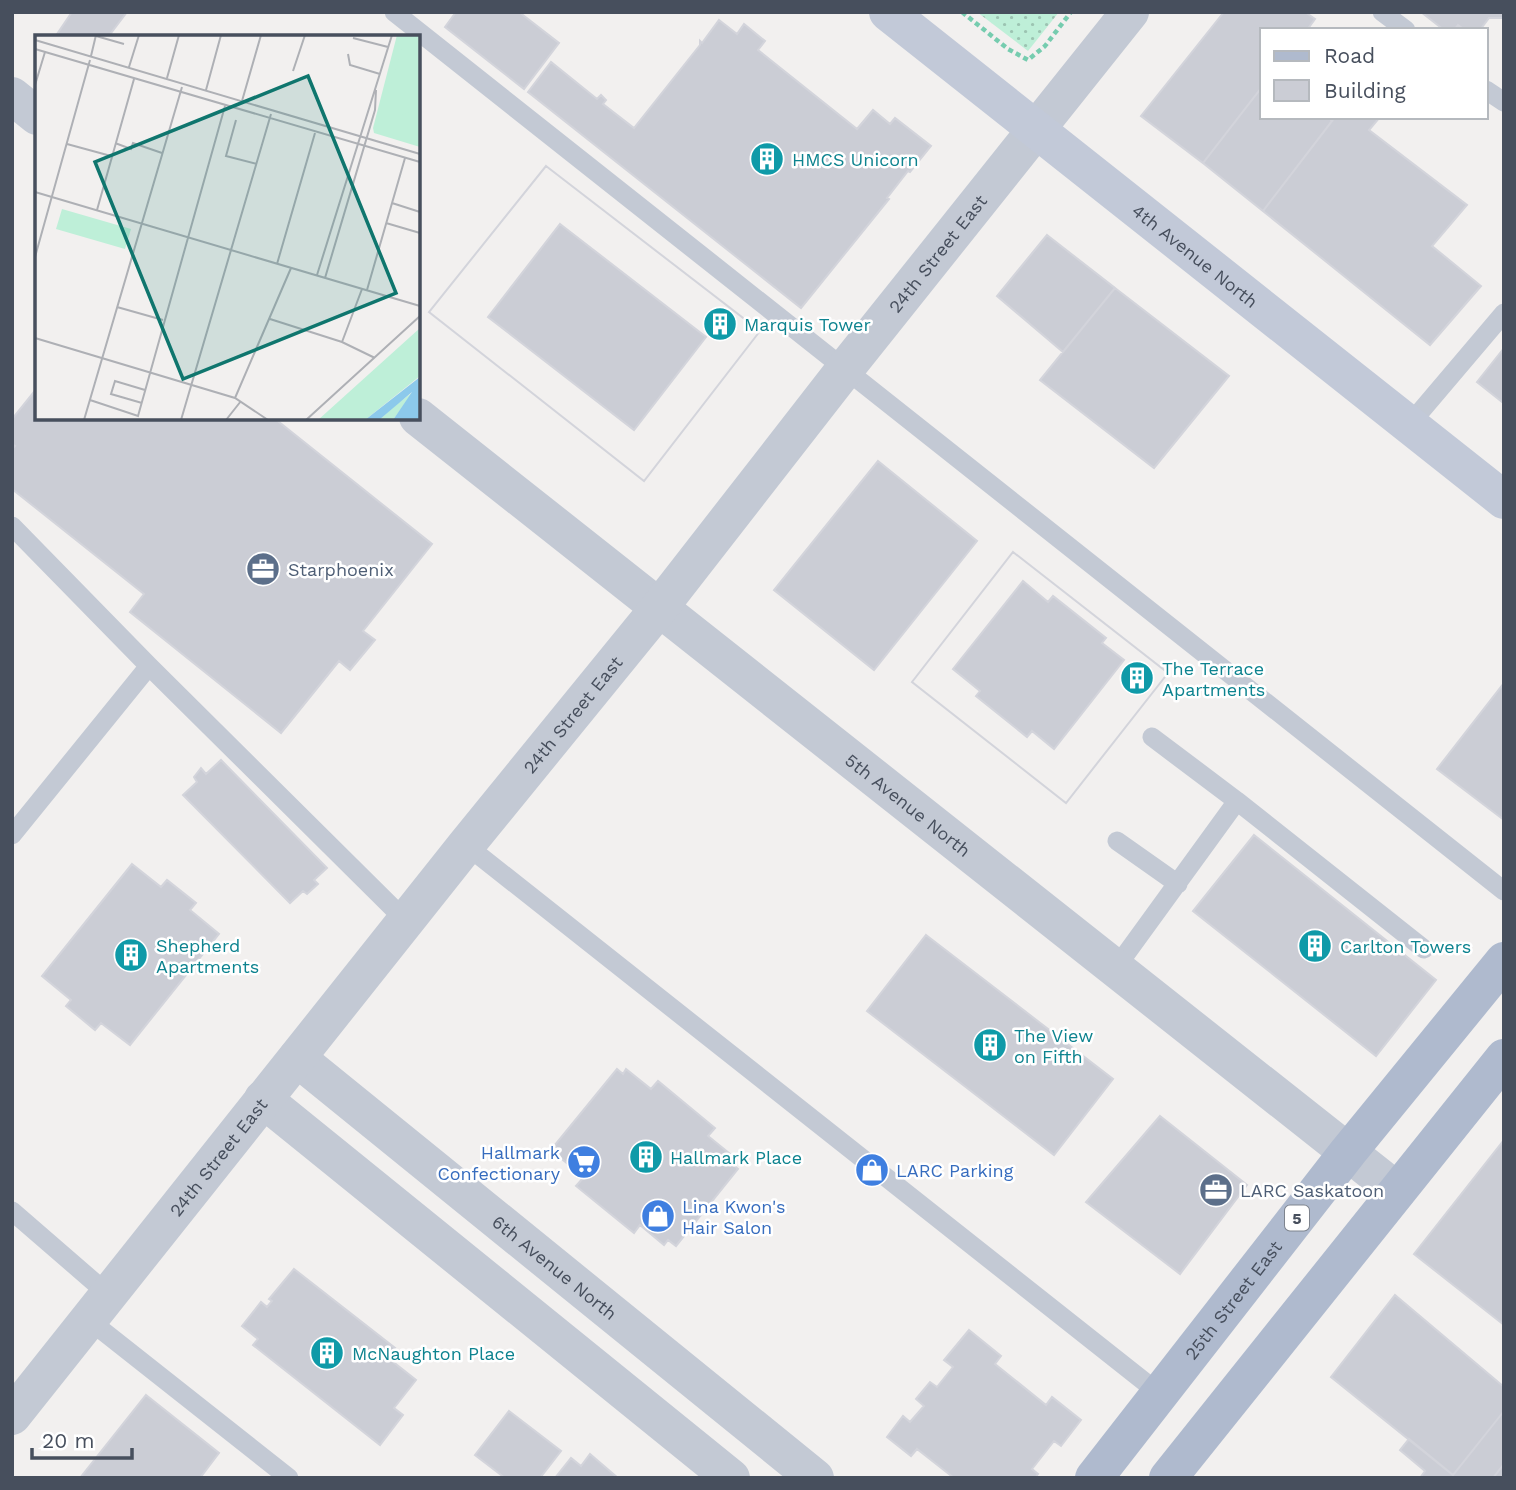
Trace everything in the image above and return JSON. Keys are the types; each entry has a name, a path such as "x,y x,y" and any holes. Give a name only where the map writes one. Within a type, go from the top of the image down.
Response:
{"main road":[{"name":"4th Avenue North","path":"888,12 1504,500"},
{"name":"25th Street East","path":"1094,1478 1348,1152 1504,961"},
{"path":"1168,1478 1504,1058"}],"street":[{"name":"24th Street East","path":"12,1416 466,845 659,608 845,369 1130,12"},
{"path":"12,96 35,114"},
{"name":"5th Avenue North","path":"420,419 1397,1191"},
{"name":"6th Avenue North","path":"297,1058 815,1478"},
{"path":"263,1099 731,1478"}],"lane":[{"path":"1382,12 1403,28"},
{"path":"405,16 1504,891"},
{"path":"1488,91 1504,102"},
{"path":"1409,425 1504,313"},
{"path":"12,526 406,921"},
{"path":"12,835 149,666"},
{"path":"1152,737 1424,949"},
{"path":"1115,969 1237,802"},
{"path":"1117,841 1178,884"},
{"path":"466,845 1160,1395"},
{"path":"12,1211 99,1308 289,1478"}],"path":[{"path":"962,12 1008,49 1028,60 1045,46 1071,12"}],"green space":[{"path":"977,12 1059,12 1028,51"}],"building":[{"path":"72,12 127,12 110,35 56,35"},
{"path":"456,12 519,12 559,43 524,89 445,27"},
{"path":"1224,12 1305,12 1315,19 1308,28 1260,28 1260,90 1203,163 1141,116"},
{"path":"1421,12 1504,12 1504,18 1489,18 1482,28 1462,28 1458,25 1456,28 1441,28"},
{"name":"HMCS Unicorn","path":"719,20 737,34 744,24 765,41 758,50 857,129 873,110 890,124 895,118 931,146 910,172 908,171 887,198 889,199 801,308 528,92 551,62 597,99 601,95 606,100 603,104 634,128"},
{"path":"1260,90 1260,119 1332,121 1263,211 1203,163"},
{"path":"1333,119 1378,119 1369,130 1467,205 1432,246 1481,286 1430,345 1263,211"},
{"name":"Marquis Tower","path":"546,166 760,331 644,481 429,312","holes":["560,224 706,337 634,430 488,317"]},
{"path":"546,166 760,331 644,481 429,312"},
{"path":"1047,235 1115,288 1063,352 997,296"},
{"path":"1115,288 1229,376 1154,468 1040,380"},
{"path":"1504,348 1504,400 1502,402 1477,382"},
{"name":"Starphoenix","path":"35,390 35,420 277,420 432,544 363,631 375,640 350,670 339,661 281,733 130,612 144,594 12,489 12,449 15,446 12,444 12,419"},
{"path":"878,461 977,541 874,670 774,590"},
{"name":"The Terrace Apartments","path":"1013,552 1168,673 1066,803 912,682","holes":["1023,581 1048,602 1053,596 1106,638 1102,643 1124,660 1054,749 1032,731 1027,737 976,696 980,691 953,669"]},
{"path":"1013,552 1168,673 1066,803 912,682"},
{"path":"1504,683 1504,820 1437,769"},
{"path":"221,760 327,868 314,880 318,884 307,894 303,891 290,903 183,795 197,782 194,777 201,768 206,774"},
{"name":"Carlton Towers","path":"1254,835 1436,980 1376,1056 1193,911"},
{"name":"Shepherd Apartments","path":"132,864 161,887 167,880 196,903 190,910 219,934 130,1045 101,1023 95,1030 66,1006 71,1000 42,976"},
{"name":"The View on Fifth","path":"926,935 1113,1079 1054,1155 867,1011"},
{"name":"Hallmark Place","path":"617,1069 623,1074 626,1069 651,1089 658,1081 715,1128 708,1136 735,1158 731,1163 738,1169 676,1246 668,1240 664,1245 640,1225 634,1233 576,1186 584,1177 558,1156 561,1151 554,1146"},
{"path":"1160,1116 1247,1185 1180,1274 1086,1202"},
{"path":"1504,1140 1504,1325 1414,1254"},
{"name":"McNaughton Place","path":"294,1269 395,1348 387,1357 416,1380 394,1408 403,1415 380,1445 253,1345 258,1339 242,1326 261,1302 267,1307 272,1301 269,1299"},
{"path":"1395,1295 1504,1387 1504,1411 1453,1475 1331,1377"},
{"path":"969,1330 1001,1356 995,1364 1046,1405 1052,1397 1081,1420 1061,1446 1054,1441 1032,1469 1038,1474 1035,1478 954,1478 917,1449 911,1456 887,1437 903,1416 910,1422 924,1406 916,1399 930,1382 937,1387 953,1367 944,1360"},
{"path":"146,1395 219,1453 200,1478 80,1478"},
{"path":"509,1411 561,1451 540,1478 505,1478 475,1455"},
{"path":"1504,1411 1504,1464 1493,1478 1420,1478 1425,1471 1400,1450 1409,1439 1453,1475"},
{"path":"590,1454 618,1478 555,1478 571,1458 581,1466"},
{"path":"1504,1464 1504,1478 1493,1478"}],"place":[{"name":"HMCS Unicorn","path":"767,159"},
{"name":"Marquis Tower","path":"720,324"},
{"name":"Starphoenix","path":"263,569"},
{"name":"The Terrace Apartments","path":"1137,678"},
{"name":"Carlton Towers","path":"1315,946"},
{"name":"Shepherd Apartments","path":"131,955"},
{"name":"The View on Fifth","path":"990,1045"},
{"name":"Hallmark Place","path":"646,1157"},
{"name":"Hallmark Confectionary","path":"584,1162"},
{"name":"LARC Parking","path":"872,1170"},
{"name":"LARC Saskatoon","path":"1216,1190"},
{"name":"Lina Kwon's Hair Salon","path":"658,1216"},
{"name":"McNaughton Place","path":"327,1353"}]}
